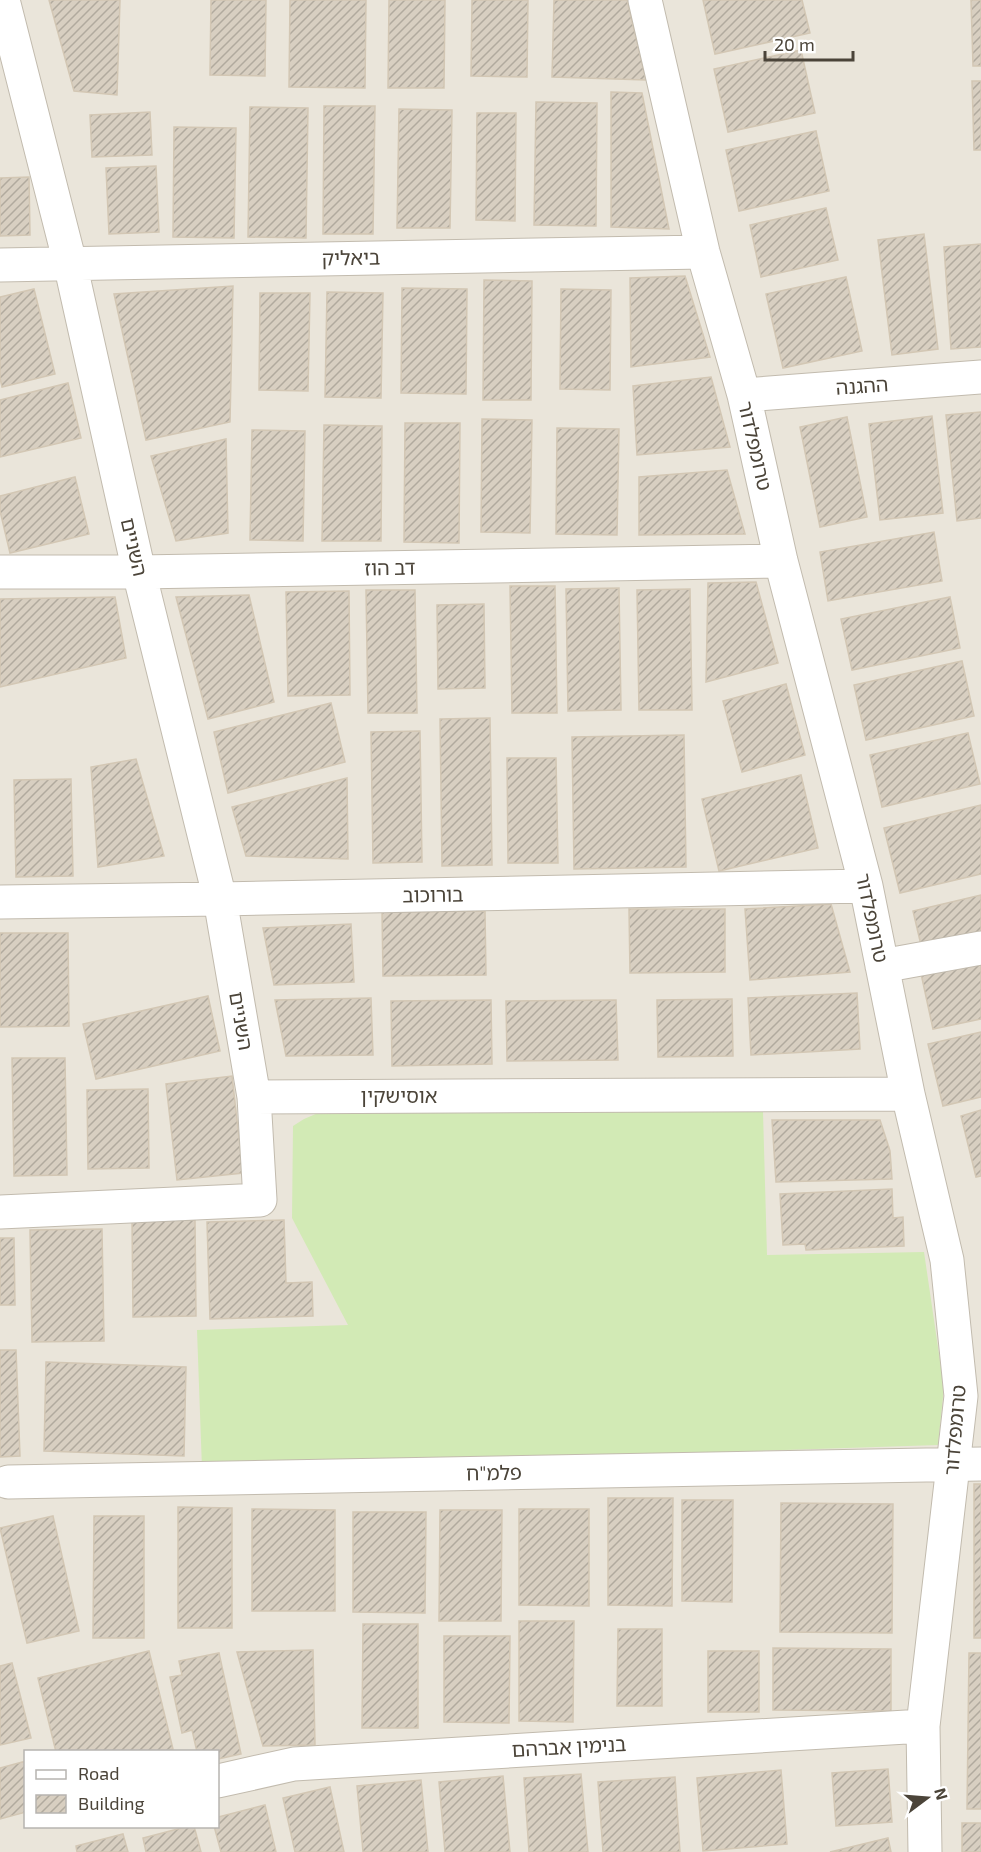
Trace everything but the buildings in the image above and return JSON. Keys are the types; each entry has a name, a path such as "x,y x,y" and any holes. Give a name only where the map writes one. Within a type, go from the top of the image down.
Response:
{"street":[{"name":"השניים","path":"3,0 70,263 139,572 220,899 254,1097"},
{"name":"טרומפלדור","path":"645,0 703,252 744,395 781,561 866,886 909,1094 947,1260 967,1464 923,1726 925,1852"},
{"name":"ביאליק","path":"0,265 703,252"},
{"name":"ההגנה","path":"744,395 981,377"},
{"name":"דב הוז","path":"0,572 139,572 781,561"},
{"name":"בורוכוב","path":"0,902 866,886"},
{"path":"882,966 981,948"},
{"name":"אוסישקין","path":"254,1097 909,1094"},
{"path":"0,1212 260,1200 254,1097"},
{"name":"פלמ\"ח","path":"8,1482 967,1464"},
{"name":"בנימין אברהם","path":"219,1781 294,1764 923,1726"}],"shaded area":[{"path":"0,0 981,0 981,1852 0,1852"}],"green space":[{"path":"474,1109 763,1112 767,1255 924,1252 944,1388 938,1445 202,1469 197,1330 348,1325 292,1218 293,1126 318,1113"}]}
